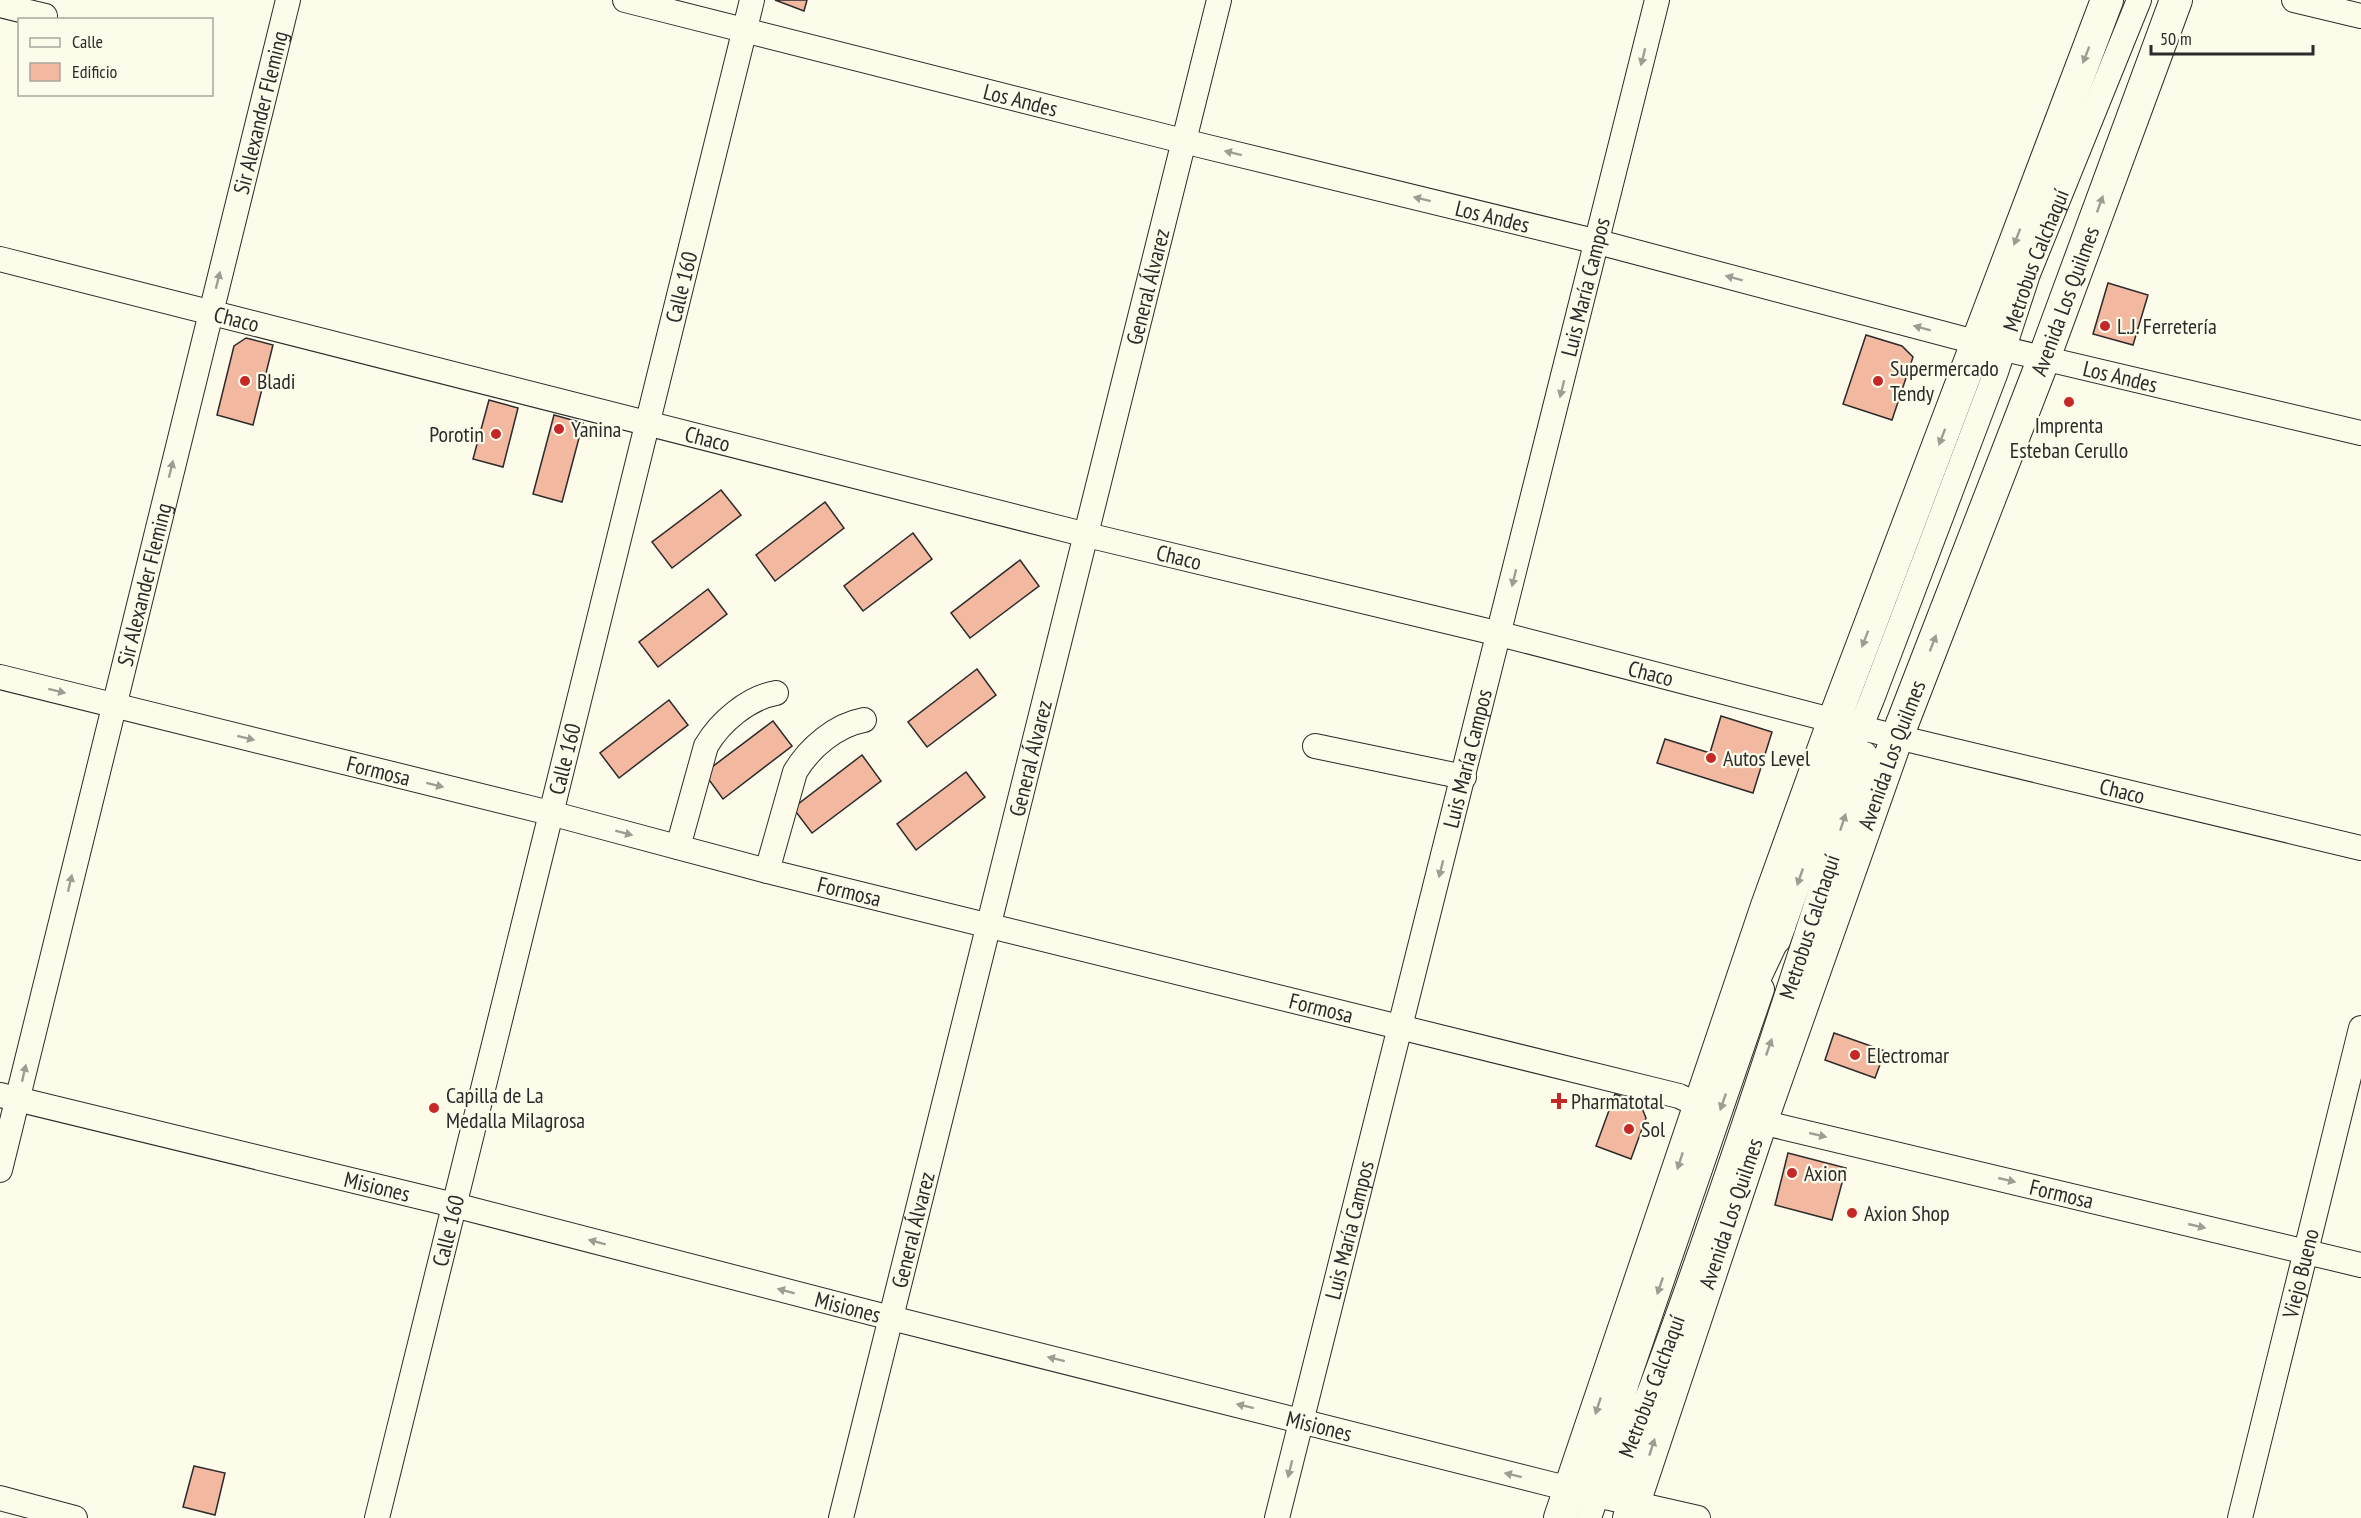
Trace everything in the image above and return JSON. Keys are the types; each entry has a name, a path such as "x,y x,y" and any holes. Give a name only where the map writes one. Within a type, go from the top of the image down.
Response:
{"main road":[{"name":"Avenida Los Quilmes","path":"1600,1505 1761,1122 1866,729 2011,350 2107,0"},
{"name":"Avenida Los Quilmes","path":"1600,1505 1698,1105 1866,729 2011,350 2176,0"}],"street":[{"name":"Sir Alexander Fleming","path":"0,1170 9,1098 113,705 288,0"},
{"name":"Los Andes","path":"625,0 1183,141 1598,242 2011,350 2361,433"},
{"name":"Calle 160","path":"376,1518 752,0"},
{"name":"General Álvarez","path":"842,1518 1183,141 1220,0"},
{"name":"Luis María Campos","path":"1277,1518 1657,0"},
{"name":"Metrobus Calchaquí","path":"2011,350 2028,274 2139,0"},
{"name":"Metrobus Calchaquí","path":"2011,350 2149,0"},
{"path":"2294,0 2361,16"},
{"path":"0,5 45,16"},
{"name":"Chaco","path":"0,259 1087,535 1500,634 1866,729 2361,848"},
{"name":"Formosa","path":"0,677 550,813 767,871 990,924 1679,1096 1698,1105"},
{"path":"678,847 706,746 713,733 762,696 776,693"},
{"path":"767,871 795,772 802,759 850,723 864,720"},
{"name":"Metrobus Calchaquí","path":"1600,1505 1627,1382 1809,853 1866,729"},
{"name":"Metrobus Calchaquí","path":"1589,1518 1600,1505 1643,1413 1775,1032 1866,729"},
{"path":"1315,746 1464,777"},
{"name":"Metrobus Calchaquí","path":"1698,1105 1783,927"},
{"name":"Viejo Bueno","path":"2240,1518 2361,1028"},
{"name":"Misiones","path":"9,1098 454,1204 891,1318 1302,1420 1600,1505 1698,1518"},
{"name":"Formosa","path":"1761,1122 2361,1265"},
{"path":"0,1498 75,1518"}],"building":[{"path":"775,0 807,0 804,11"},
{"path":"2108,283 2148,295 2133,345 2093,334"},
{"name":"Supermercado Tendy","path":"1866,335 1902,346 1913,357 1892,420 1843,404"},
{"name":"Bladi","path":"246,338 273,345 253,425 217,415 234,346"},
{"name":"Porotin","path":"489,400 518,408 503,467 473,459"},
{"path":"554,415 583,423 562,502 533,494"},
{"path":"721,490 741,515 672,568 652,542"},
{"path":"825,502 844,528 775,581 756,555"},
{"path":"913,533 932,559 863,611 844,586"},
{"path":"1020,560 1039,586 970,638 951,613"},
{"path":"708,589 727,614 658,667 639,642"},
{"path":"977,669 996,695 927,747 908,722"},
{"path":"669,700 688,725 619,778 600,753"},
{"name":"Autos Level","path":"1721,716 1772,732 1753,793 1657,763 1665,739 1710,753"},
{"path":"773,721 792,746 723,799 704,773"},
{"path":"862,755 881,781 812,833 793,808"},
{"path":"966,772 985,797 916,850 897,824"},
{"name":"Electromar","path":"1834,1033 1885,1051 1875,1078 1825,1060"},
{"path":"1615,1094 1640,1103 1646,1118 1631,1159 1596,1146"},
{"path":"1788,1153 1846,1168 1832,1220 1775,1205"},
{"path":"194,1466 225,1473 215,1515 183,1507"}],"place":[{"name":"L.J. Ferretería","path":"2105,326"},
{"name":"Bladi","path":"245,381"},
{"name":"Supermercado Tendy","path":"1878,381"},
{"name":"Imprenta Esteban Cerullo","path":"2069,402"},
{"name":"Yanina","path":"559,429"},
{"name":"Porotin","path":"496,434"},
{"name":"Autos Level","path":"1711,758"},
{"name":"Electromar","path":"1855,1055"},
{"name":"Pharmatotal","path":"1559,1101"},
{"name":"Capilla de La Medalla Milagrosa","path":"434,1108"},
{"name":"Sol","path":"1629,1129"},
{"name":"Axion","path":"1792,1173"},
{"name":"Axion Shop","path":"1852,1213"}]}
